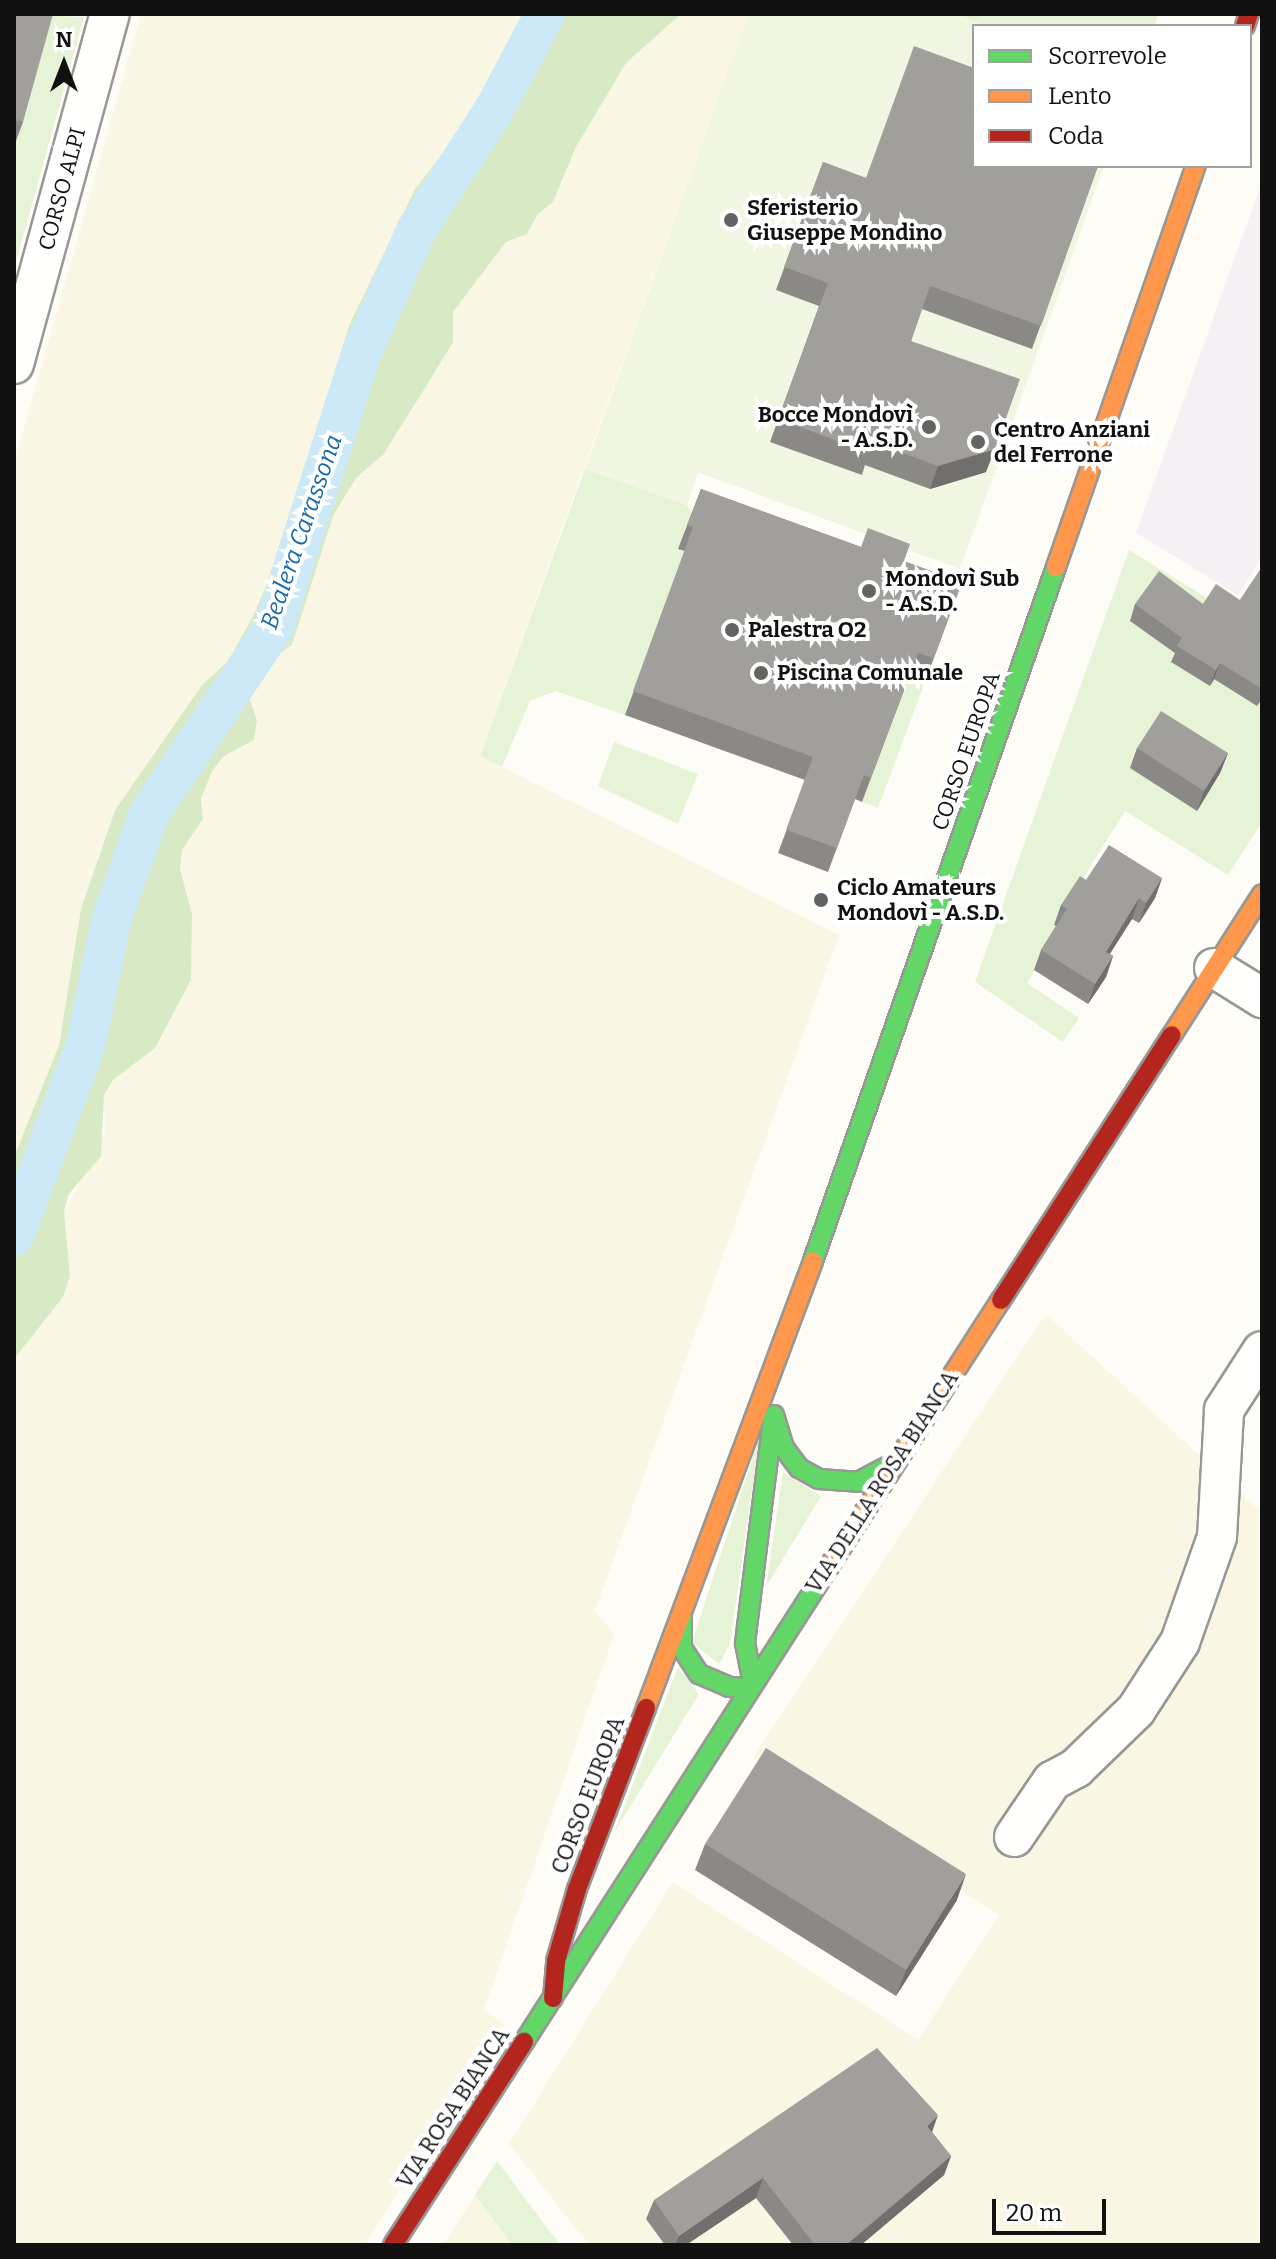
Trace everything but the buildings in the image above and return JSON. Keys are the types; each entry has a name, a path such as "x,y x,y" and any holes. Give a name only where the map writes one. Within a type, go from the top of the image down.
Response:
{"street":[{"name":"CORSO ALPI","path":"14,364 110,14"},
{"name":"CORSO EUROPA","path":"553,1998 569,1914 781,1353 1195,168"},
{"name":"VIA DELLA ROSA BIANCA","path":"553,1998 892,1464 1262,894"},
{"path":"1214,968 1262,998"},
{"path":"1014,1837 1052,1781 1086,1760 1136,1710 1180,1642 1217,1537 1224,1410 1262,1351"},
{"name":"CORSO EUROPA","path":"682,1613 682,1648 699,1674 720,1685 752,1686 745,1643 781,1353"},
{"name":"CORSO EUROPA","path":"774,1415 784,1448 799,1468 819,1479 858,1482 892,1464"},
{"name":"VIA ROSA BIANCA","path":"393,2245 553,1998"}],"shaded area":[{"path":"141,14 524,14 474,113 415,189 350,323 275,565 253,616 228,661 202,685 115,810 81,909 59,1045 14,1157 14,463"},
{"path":"681,14 748,14 480,756 839,935 595,1611 614,1634 484,2010 505,2025 365,2245 14,2245 14,1359 63,1297 70,1276 64,1212 105,1133 104,1095 113,1080 155,1048 191,980 192,914 180,869 182,850 203,819 201,799 212,771 224,756 254,740 257,720 248,695 263,665 292,645 333,516 356,478 383,455 453,342 453,312 506,242 527,234 538,214 553,202 576,147 626,63"},
{"path":"1262,182 1262,558 1238,595 1136,533"},
{"path":"1046,1314 1262,1513 1262,2245 589,2245 509,2144 673,1882 918,2040 999,1915 753,1757"},
{"path":"475,2195 512,2245 443,2245"}],"green space":[{"path":"14,14 84,17 14,269"},
{"path":"524,14 681,14 626,63 576,147 553,202 538,214 527,234 506,242 453,312 453,342 383,455 356,478 333,516 292,645 263,665 248,695 257,720 254,740 224,756 212,771 201,799 203,819 182,850 180,869 192,914 191,980 155,1048 113,1080 104,1095 101,1156 69,1194 64,1212 70,1276 63,1297 14,1359 14,1157 59,1045 81,909 115,810 202,685 228,661 253,616 275,565 350,323 415,189 474,113"},
{"path":"748,14 953,14 981,24 972,24 972,168 1103,168 960,569 698,472 687,505 585,469"},
{"path":"953,14 1159,14 1155,24 981,24"},
{"path":"585,469 687,505 692,513 685,551 625,715 556,691 530,701 502,767 480,756"},
{"path":"1129,550 1210,600 1214,679 1257,706 1262,699 1262,822 1228,875 1125,811 1054,925 1060,929 1027,983 1079,1018 1063,1042 975,982"},
{"path":"909,677 925,682 878,808 862,802"},
{"path":"614,742 698,774 678,824 598,786"},
{"path":"759,1439 730,1644 719,1664 692,1642"},
{"path":"783,1472 821,1496 766,1587"},
{"path":"678,1667 699,1694 614,1833"},
{"path":"497,2161 560,2245 512,2245 475,2195"}],"waterway":[{"name":"Bealera Carassona","path":"14,1236 85,1047 112,918 149,814 274,627 361,354 417,229 494,110 545,14"}],"traffic: fast":[{"path":"813,1261 1056,567"},
{"path":"774,1415 784,1448 799,1468 819,1479 858,1482 892,1464"},
{"path":"753,1684 745,1643 773,1419"},
{"path":"524,2042 830,1565"},
{"path":"682,1613 682,1648 699,1674 729,1687 750,1688"}],"traffic: slow":[{"path":"1056,567 1195,168"},
{"path":"1172,1035 1262,894"},
{"path":"646,1708 813,1261"},
{"path":"830,1565 1001,1300"}],"traffic: jam":[{"path":"1246,24 1249,14"},
{"path":"1001,1300 1172,1035"},
{"path":"553,1998 556,1961 577,1889 646,1708"},
{"path":"393,2245 524,2042"}],"place":[{"name":"Sferisterio Giuseppe Mondino","path":"731,220"},
{"name":"Bocce Mondovì - A.S.D.","path":"929,427"},
{"name":"Centro Anziani del Ferrone","path":"978,442"},
{"name":"Mondovì Sub - A.S.D.","path":"869,591"},
{"name":"Palestra O2","path":"732,630"},
{"name":"Piscina Comunale","path":"761,673"},
{"name":"Ciclo Amateurs Mondovì - A.S.D.","path":"821,900"}]}
